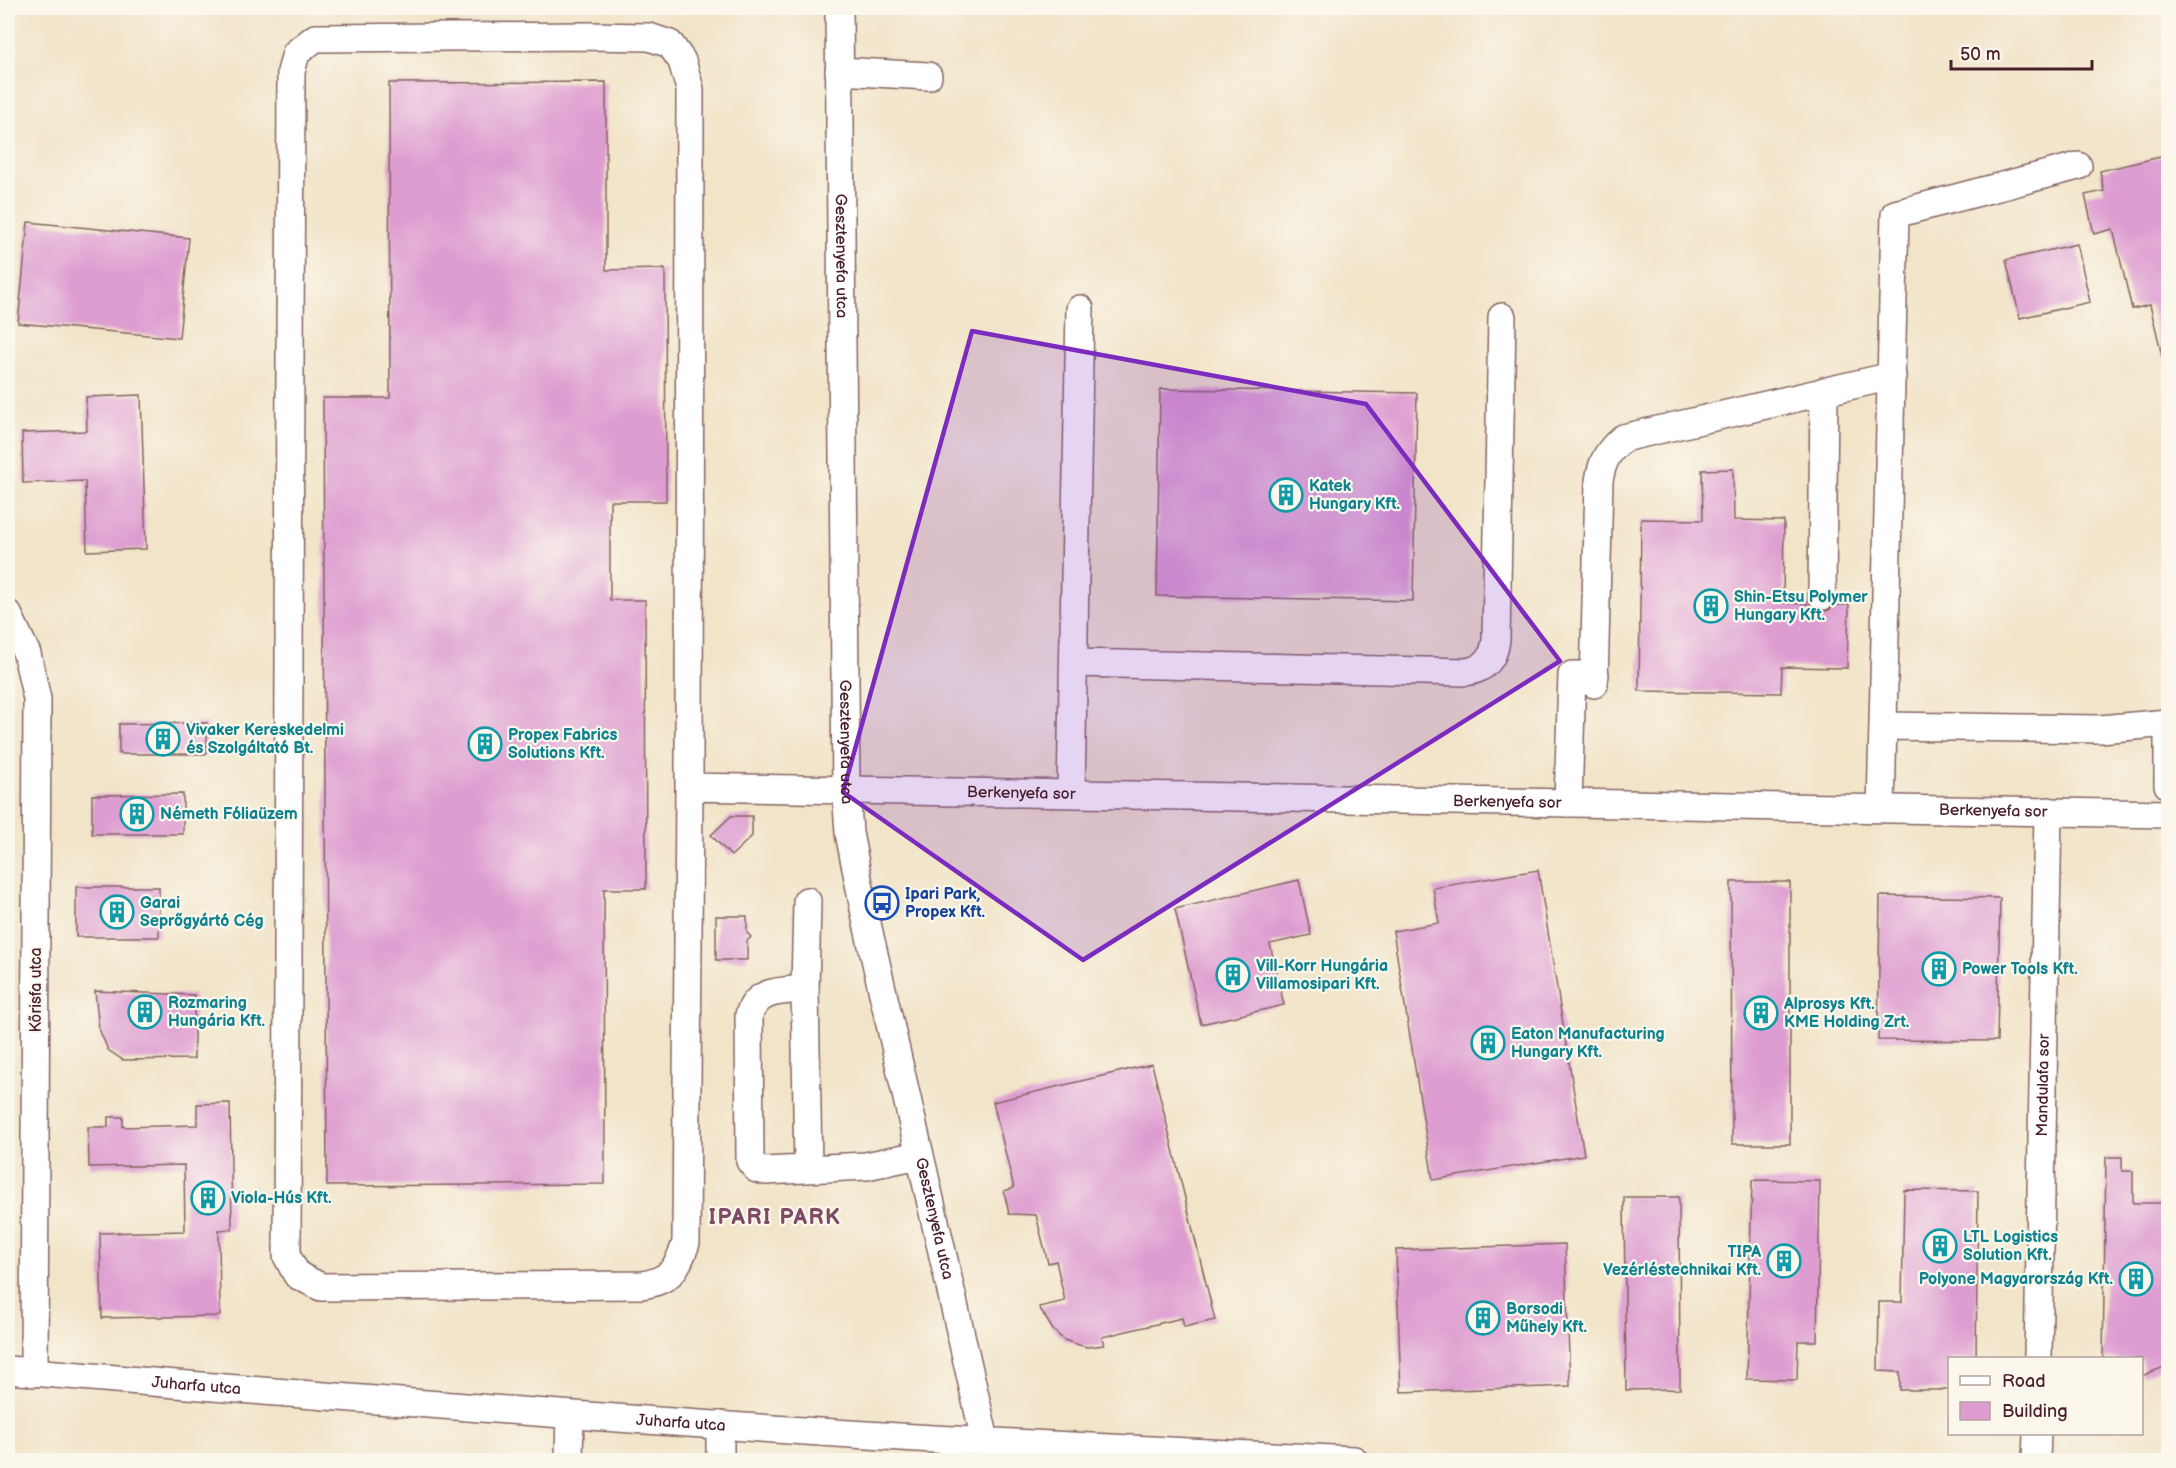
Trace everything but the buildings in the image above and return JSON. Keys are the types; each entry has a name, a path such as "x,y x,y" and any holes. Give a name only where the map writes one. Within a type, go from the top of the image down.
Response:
{"street":[{"name":"Gesztenyefa utca","path":"838,8 846,790 849,833 919,1155 989,1450"},
{"path":"649,37 669,44 682,61 690,89 688,787 686,1243 679,1263 668,1276 657,1283 642,1285 321,1287 297,1275 287,1256 291,72 296,53 315,38 649,37"},
{"path":"839,71 928,76"},
{"path":"1881,808 1895,214 2078,166"},
{"path":"1071,794 1080,309"},
{"path":"1074,663 1466,672 1483,666 1494,651 1496,640 1502,317"},
{"path":"1568,803 1572,675 1595,680 1599,481 1602,463 1607,453 1623,438 1892,376"},
{"path":"1822,597 1824,391"},
{"name":"Kőrisfa utca","path":"8,614 27,654 37,699 34,1373"},
{"path":"1884,726 2100,729 2168,723 2169,785"},
{"name":"Berkenyefa sor","path":"688,787 2169,814"},
{"name":"Mandulafa sor","path":"2038,1357 2048,811"},
{"path":"807,901 805,989 808,1168"},
{"path":"805,989 763,995 751,1007 748,1015 750,1161 757,1169 765,1171 866,1166 919,1155"},
{"name":"Juharfa utca","path":"8,1370 720,1425 989,1450 1339,1460"},
{"path":"570,1415 570,1461"},
{"path":"720,1425 720,1461"},
{"path":"2036,1461 2037,1435"}],"highlighted area":[{"path":"972,331 1366,404 1560,661 1083,960 843,792"}],"place":[{"name":"Katek Hungary Kft.","path":"1286,495"},
{"name":"Shin-Etsu Polymer Hungary Kft.","path":"1711,606"},
{"name":"Vivaker Kereskedelmi és Szolgáltató Bt.","path":"163,739"},
{"name":"Propex Fabrics Solutions Kft.","path":"485,744"},
{"name":"Németh Fóliaüzem","path":"137,814"},
{"name":"Ipari Park, Propex Kft.","path":"882,903"},
{"name":"Garai Seprőgyártó Cég","path":"117,912"},
{"name":"Power Tools Kft.","path":"1939,969"},
{"name":"Vill-Korr Hungária Villamosipari Kft.","path":"1233,975"},
{"name":"Rozmaring Hungária Kft.","path":"145,1012"},
{"name":"Alprosys Kft. KME Holding Zrt.","path":"1761,1013"},
{"name":"Eaton Manufacturing Hungary Kft.","path":"1488,1043"},
{"name":"Viola-Hús Kft.","path":"208,1198"},
{"name":"LTL Logistics Solution Kft.","path":"1940,1246"},
{"name":"TIPA Vezérléstechnikai Kft.","path":"1784,1261"},
{"name":"Polyone Magyarország Kft.","path":"2136,1279"},
{"name":"Borsodi Műhely Kft.","path":"1483,1318"}],"district":[{"name":"IPARI PARK","path":"775,1217"}]}
